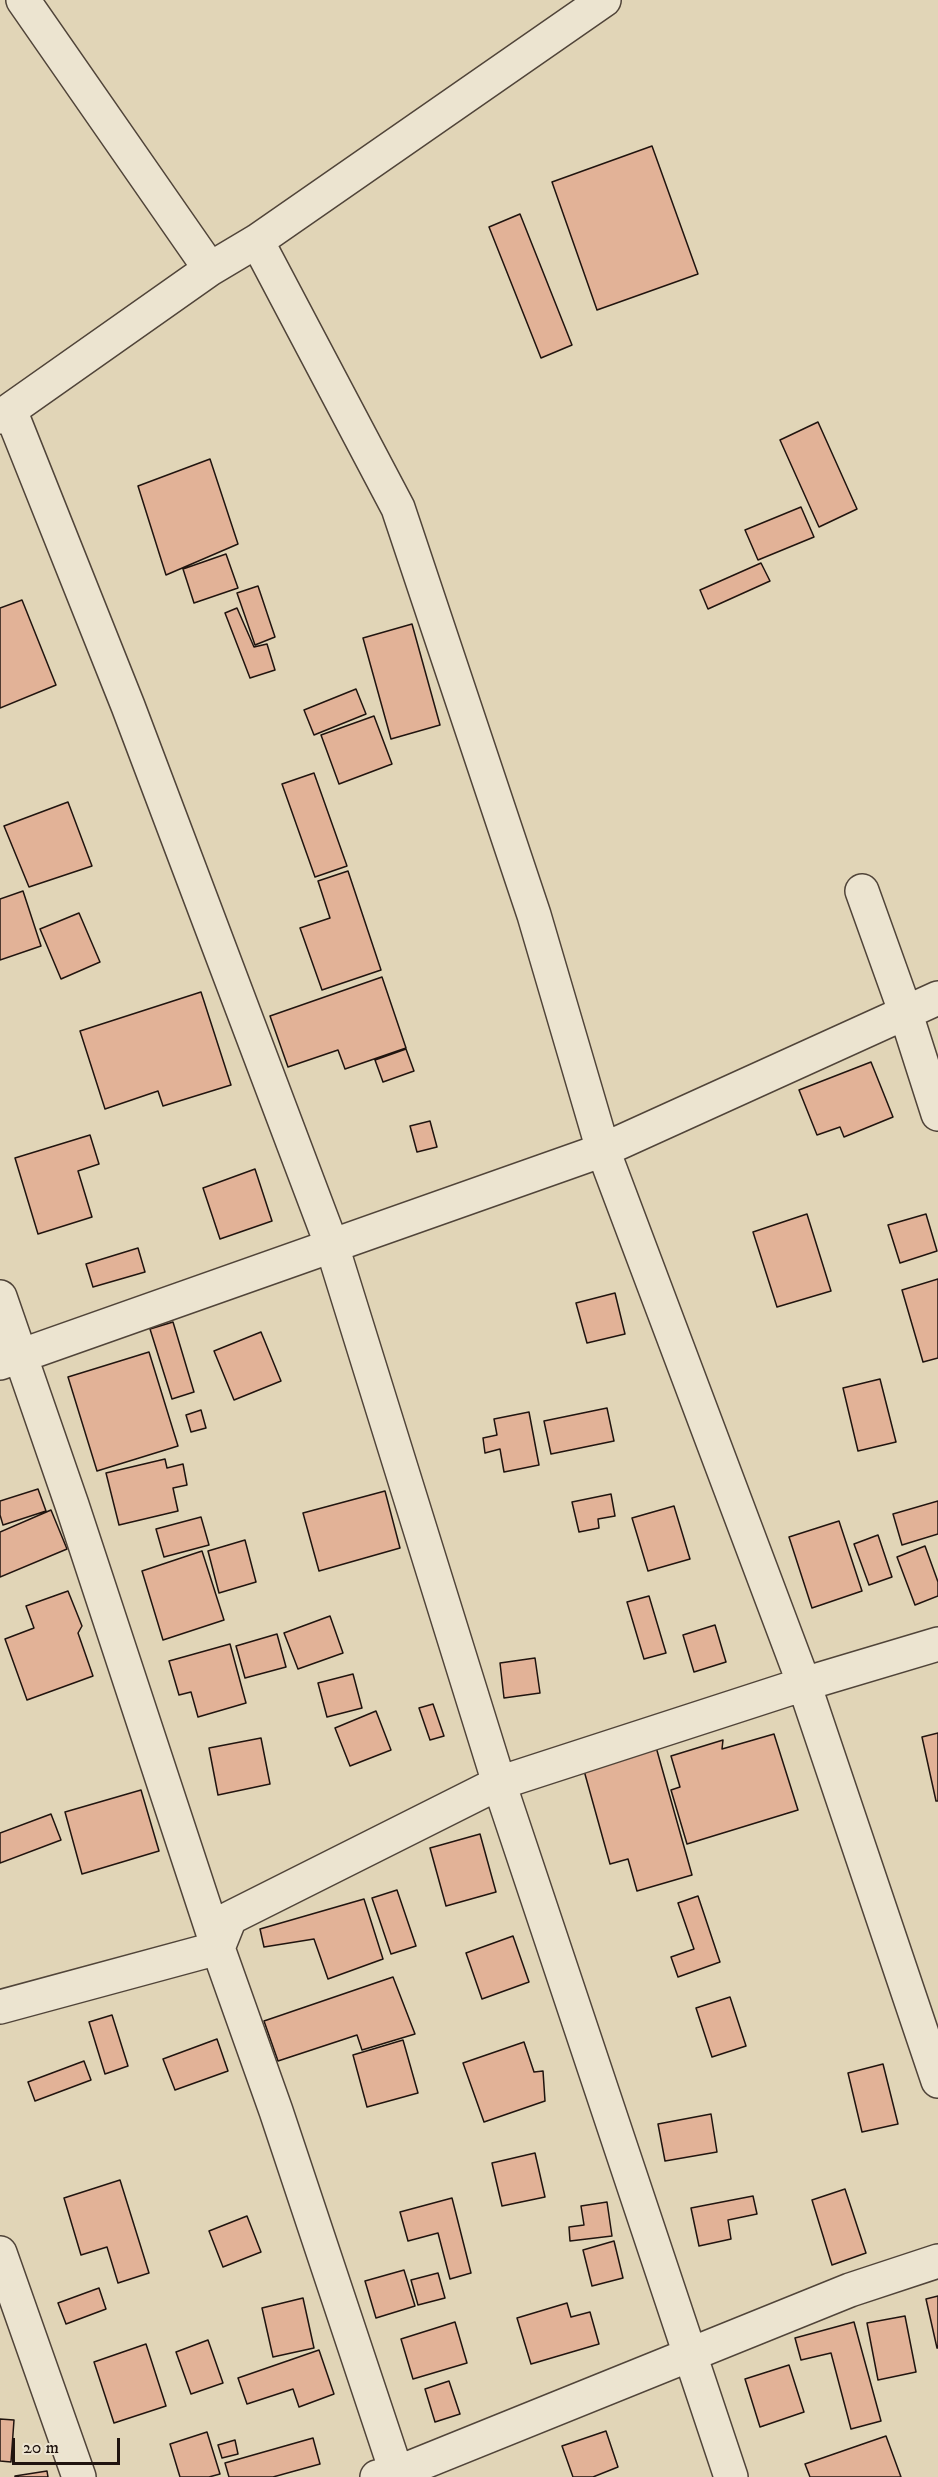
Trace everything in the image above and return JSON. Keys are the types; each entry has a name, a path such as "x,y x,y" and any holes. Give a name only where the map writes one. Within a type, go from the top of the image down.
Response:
{"street":[{"path":"23,0 210,269"},
{"path":"604,0 257,242 210,269 5,413 128,706 332,1246 499,1783 731,2477"},
{"path":"257,242 398,508 534,915 603,1150 804,1684 938,2081"},
{"path":"862,891 905,1011 938,1113"},
{"path":"10,1360 603,1150 938,998"},
{"path":"0,1297 10,1360 72,1506 218,1948 276,2111 390,2476 850,2290 938,2261"},
{"path":"218,1948 230,1918 499,1783 804,1684 938,1644"},
{"path":"0,2007 218,1948"},
{"path":"0,2253 79,2477"}],"building":[{"path":"652,146 698,274 597,310 552,182"},
{"path":"520,214 572,345 541,358 489,227"},
{"path":"818,422 857,509 819,527 780,440"},
{"path":"210,459 238,544 166,575 138,486"},
{"path":"801,507 814,537 758,560 745,530"},
{"path":"226,554 238,588 194,603 183,569"},
{"path":"761,563 770,581 708,609 700,590"},
{"path":"258,586 275,637 255,645 237,593"},
{"path":"22,600 56,685 0,708 0,608"},
{"path":"237,608 254,647 267,644 275,670 250,678 225,613"},
{"path":"412,624 440,725 391,739 363,638"},
{"path":"356,689 366,714 314,735 304,710"},
{"path":"374,716 392,764 339,784 321,735"},
{"path":"314,773 347,866 315,877 282,784"},
{"path":"68,802 92,866 29,887 4,826"},
{"path":"348,871 381,970 322,990 300,928 330,918 318,881"},
{"path":"23,891 41,946 0,960 0,899"},
{"path":"79,913 100,962 61,979 40,929"},
{"path":"382,977 406,1048 345,1069 338,1050 288,1067 270,1016"},
{"path":"201,992 231,1085 163,1106 158,1091 105,1109 80,1031"},
{"path":"406,1049 414,1071 383,1082 375,1060"},
{"path":"871,1062 893,1117 844,1137 840,1127 817,1135 799,1090"},
{"path":"430,1121 437,1147 417,1152 410,1126"},
{"path":"90,1135 99,1164 78,1171 92,1217 38,1234 15,1158"},
{"path":"255,1169 272,1221 220,1239 203,1188"},
{"path":"807,1214 831,1291 777,1307 753,1232"},
{"path":"926,1214 937,1251 900,1263 888,1225"},
{"path":"138,1248 145,1272 93,1287 86,1264"},
{"path":"938,1279 938,1358 923,1362 902,1290"},
{"path":"615,1293 625,1334 587,1343 576,1303"},
{"path":"173,1322 194,1392 172,1399 150,1329"},
{"path":"261,1332 281,1381 234,1400 214,1351"},
{"path":"149,1352 178,1446 97,1471 68,1377"},
{"path":"880,1379 896,1442 858,1451 843,1388"},
{"path":"607,1408 614,1441 551,1454 544,1421"},
{"path":"201,1410 206,1428 191,1432 186,1415"},
{"path":"529,1412 539,1465 504,1472 500,1449 485,1453 483,1438 497,1435 494,1419"},
{"path":"165,1459 167,1468 183,1464 187,1485 173,1488 178,1511 119,1525 106,1473"},
{"path":"38,1489 46,1511 3,1525 0,1501"},
{"path":"385,1491 400,1548 319,1571 303,1513"},
{"path":"611,1494 615,1516 598,1519 599,1528 579,1532 572,1502"},
{"path":"938,1501 938,1534 902,1545 893,1514"},
{"path":"674,1506 690,1559 648,1571 632,1518"},
{"path":"51,1510 67,1549 0,1577 0,1532"},
{"path":"201,1517 209,1545 164,1557 156,1529"},
{"path":"839,1521 862,1591 812,1608 789,1537"},
{"path":"878,1535 892,1577 869,1585 854,1544"},
{"path":"245,1540 256,1582 219,1593 208,1551"},
{"path":"925,1546 938,1582 938,1596 915,1605 897,1557"},
{"path":"202,1551 224,1620 163,1640 142,1571"},
{"path":"68,1591 82,1626 78,1633 93,1676 27,1700 5,1639 34,1628 26,1606"},
{"path":"649,1596 666,1653 644,1659 627,1602"},
{"path":"330,1616 343,1653 298,1669 284,1633"},
{"path":"715,1625 726,1662 694,1672 683,1635"},
{"path":"277,1634 286,1667 245,1678 236,1646"},
{"path":"230,1644 246,1703 198,1717 191,1692 179,1695 169,1661"},
{"path":"535,1658 540,1693 504,1698 500,1663"},
{"path":"353,1674 362,1708 327,1717 318,1683"},
{"path":"433,1704 444,1736 430,1740 419,1708"},
{"path":"376,1711 391,1750 350,1766 335,1728"},
{"path":"938,1733 938,1801 936,1801 922,1737"},
{"path":"774,1734 798,1810 687,1844 671,1790 680,1787 671,1756 723,1740 722,1749"},
{"path":"261,1738 270,1784 218,1795 209,1748"},
{"path":"656,1747 692,1875 637,1891 628,1859 610,1864 583,1767"},
{"path":"141,1790 159,1851 82,1874 65,1812"},
{"path":"51,1814 61,1840 0,1863 0,1833"},
{"path":"480,1834 496,1892 446,1906 430,1848"},
{"path":"397,1890 416,1946 391,1954 372,1898"},
{"path":"698,1896 720,1962 678,1977 671,1957 694,1949 678,1903"},
{"path":"364,1899 383,1959 328,1979 314,1939 264,1947 260,1929"},
{"path":"513,1936 529,1982 482,1999 466,1953"},
{"path":"393,1977 415,2034 362,2050 357,2035 278,2061 264,2021"},
{"path":"730,1997 746,2046 712,2057 696,2008"},
{"path":"112,2015 128,2066 105,2074 89,2022"},
{"path":"217,2039 228,2071 175,2090 163,2059"},
{"path":"403,2040 418,2093 367,2107 353,2055"},
{"path":"524,2042 534,2072 543,2071 545,2101 484,2122 463,2063"},
{"path":"84,2061 91,2080 35,2101 28,2082"},
{"path":"883,2064 898,2124 862,2132 848,2073"},
{"path":"711,2114 717,2152 665,2161 658,2124"},
{"path":"535,2153 545,2197 502,2206 492,2163"},
{"path":"120,2180 149,2273 118,2283 107,2247 81,2255 64,2198"},
{"path":"845,2189 866,2253 832,2265 812,2200"},
{"path":"753,2196 757,2214 728,2220 731,2239 699,2246 691,2208"},
{"path":"452,2198 471,2273 450,2279 438,2233 408,2241 400,2212"},
{"path":"607,2202 612,2236 570,2241 569,2227 584,2225 581,2206"},
{"path":"247,2216 261,2252 223,2267 209,2231"},
{"path":"614,2241 623,2278 592,2286 583,2250"},
{"path":"404,2270 415,2306 376,2318 365,2281"},
{"path":"438,2273 445,2298 418,2305 411,2280"},
{"path":"99,2288 106,2309 66,2324 58,2303"},
{"path":"938,2296 938,2348 937,2348 926,2299"},
{"path":"303,2298 314,2348 273,2357 262,2308"},
{"path":"567,2303 571,2317 590,2312 599,2344 531,2364 517,2318"},
{"path":"905,2316 916,2372 878,2380 867,2323"},
{"path":"455,2322 467,2363 413,2379 401,2339"},
{"path":"854,2322 881,2421 851,2429 831,2353 801,2360 795,2338"},
{"path":"208,2340 223,2383 191,2394 176,2352"},
{"path":"146,2344 166,2406 114,2423 94,2362"},
{"path":"319,2350 334,2394 299,2407 293,2389 247,2404 238,2378"},
{"path":"789,2365 804,2412 760,2427 745,2379"},
{"path":"449,2381 460,2414 435,2422 425,2389"},
{"path":"0,2419 14,2420 11,2462 0,2461"},
{"path":"606,2431 618,2467 593,2477 573,2477 562,2446"},
{"path":"207,2432 220,2474 209,2477 180,2477 170,2444"},
{"path":"886,2436 901,2477 810,2477 805,2464"},
{"path":"313,2438 320,2464 273,2477 229,2477 225,2463"},
{"path":"235,2440 238,2454 222,2458 218,2445"},
{"path":"47,2471 48,2477 15,2477 15,2476"}]}
